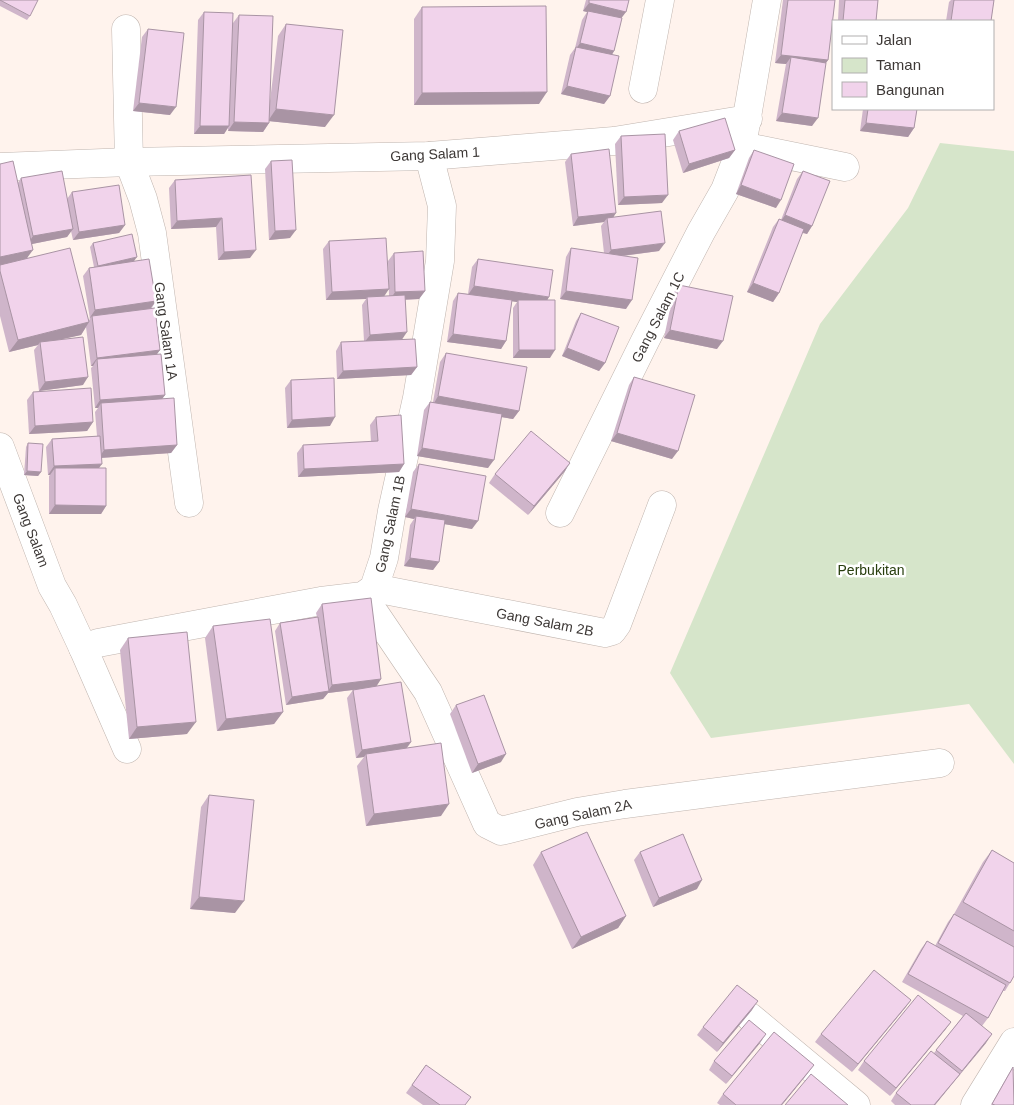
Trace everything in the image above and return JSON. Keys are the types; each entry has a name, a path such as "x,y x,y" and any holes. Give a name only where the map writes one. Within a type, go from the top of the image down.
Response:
{"street":[{"path":"644,89 660,0"},
{"path":"748,119 767,0"},
{"name":"Gang Salam 1A","path":"126,29 129,162 143,199 152,233 189,503"},
{"name":"Gang Salam 1C","path":"560,513 650,332 726,190 742,146 748,119"},
{"name":"Gang Salam 1","path":"0,167 129,162 429,156 614,141 748,119"},
{"path":"742,146 845,167"},
{"name":"Gang Salam 1B","path":"368,592 384,558 392,510 417,398 442,247 442,206 429,156"},
{"name":"Gang Salam","path":"0,446 52,586 83,648"},
{"name":"Gang Salam 2B","path":"368,592 605,633 612,631 617,624 662,505"},
{"path":"127,749 83,648 368,592"},
{"name":"Gang Salam 2A","path":"368,592 428,692 487,824 501,831 577,812 625,804 940,763"},
{"path":"750,1017 856,1105"},
{"path":"975,1105 1014,1042"}],"green space":[{"name":"Perbukitan","path":"940,143 1014,151 1014,764 969,704 711,738 670,673 820,324 908,208"}],"building":[{"path":"0,0 38,0 30,16"},
{"path":"589,0 629,0 626,12 589,3"},
{"path":"788,0 835,0 828,60 781,55"},
{"path":"845,0 878,0 876,20 843,20"},
{"path":"954,0 994,0 991,20 951,20"},
{"path":"546,6 547,92 422,93 422,7"},
{"path":"588,11 622,18 614,51 580,43"},
{"path":"204,12 233,13 229,126 200,126"},
{"path":"239,15 273,16 269,123 234,122"},
{"path":"286,24 343,30 334,115 276,109"},
{"path":"148,29 184,33 176,107 139,103"},
{"path":"576,47 619,56 610,96 567,86"},
{"path":"791,57 826,63 818,118 782,113"},
{"path":"868,110 917,110 914,128 866,123"},
{"path":"725,118 735,150 689,164 679,131"},
{"path":"665,134 668,195 624,197 621,136"},
{"path":"609,149 616,213 578,217 571,154"},
{"path":"754,150 794,164 781,200 741,185"},
{"path":"292,160 296,230 275,231 271,161"},
{"path":"13,161 33,250 0,257 0,164"},
{"path":"62,171 73,229 33,236 21,178"},
{"path":"803,171 830,181 812,226 785,215"},
{"path":"251,175 256,250 224,252 222,218 177,221 175,180"},
{"path":"119,185 125,225 79,232 72,192"},
{"path":"661,211 665,243 611,250 607,218"},
{"path":"779,219 804,229 779,293 753,283"},
{"path":"132,234 137,257 98,266 93,243"},
{"path":"386,238 389,289 332,292 329,241"},
{"path":"70,248 89,322 18,340 0,265"},
{"path":"571,248 638,258 632,300 566,291"},
{"path":"423,251 425,291 395,292 394,253"},
{"path":"149,259 156,301 95,310 89,268"},
{"path":"478,259 553,270 549,297 474,286"},
{"path":"679,285 733,296 723,341 670,330"},
{"path":"458,293 512,300 506,341 453,334"},
{"path":"405,295 407,332 370,335 367,297"},
{"path":"518,300 555,300 555,350 519,350"},
{"path":"155,308 160,350 97,358 92,316"},
{"path":"581,313 619,327 605,363 567,348"},
{"path":"83,337 88,377 45,382 40,342"},
{"path":"415,339 417,367 343,371 341,342"},
{"path":"446,353 527,367 519,411 438,396"},
{"path":"161,354 165,395 100,400 97,359"},
{"path":"634,377 695,395 678,451 617,433"},
{"path":"334,378 335,417 292,420 291,380"},
{"path":"91,388 93,422 35,426 33,392"},
{"path":"174,398 177,445 104,450 101,403"},
{"path":"430,402 502,414 494,460 422,448"},
{"path":"401,415 404,464 304,469 303,445 378,441 376,417"},
{"path":"531,431 570,463 534,506 495,474"},
{"path":"100,436 102,464 54,466 52,439"},
{"path":"28,443 43,444 41,472 27,471"},
{"path":"419,464 486,476 478,521 411,509"},
{"path":"55,468 106,468 106,506 55,505"},
{"path":"416,516 445,520 439,562 410,558"},
{"path":"371,598 381,679 332,685 322,604"},
{"path":"318,617 329,691 292,697 280,623"},
{"path":"270,619 283,712 226,719 213,626"},
{"path":"187,632 196,722 137,727 128,638"},
{"path":"401,682 411,742 362,750 353,690"},
{"path":"484,695 506,754 478,764 456,705"},
{"path":"441,743 449,804 374,814 366,754"},
{"path":"209,795 254,800 244,901 199,897"},
{"path":"587,832 626,916 581,937 541,852"},
{"path":"683,834 702,880 659,898 640,852"},
{"path":"992,850 1014,863 1014,931 963,902"},
{"path":"954,914 1014,947 1014,976 1010,983 938,943"},
{"path":"927,941 1006,985 988,1018 908,974"},
{"path":"874,970 911,1000 858,1064 821,1034"},
{"path":"737,985 758,1001 723,1043 703,1027"},
{"path":"918,995 951,1022 896,1088 864,1061"},
{"path":"966,1013 992,1034 962,1071 936,1050"},
{"path":"749,1020 766,1034 732,1076 714,1061"},
{"path":"774,1032 814,1065 781,1105 736,1105 723,1094"},
{"path":"931,1051 960,1074 934,1105 911,1105 896,1093"},
{"path":"426,1065 471,1097 465,1105 440,1105 412,1085"},
{"path":"1013,1067 1014,1105 992,1104"},
{"path":"811,1074 848,1105 785,1105"}]}
